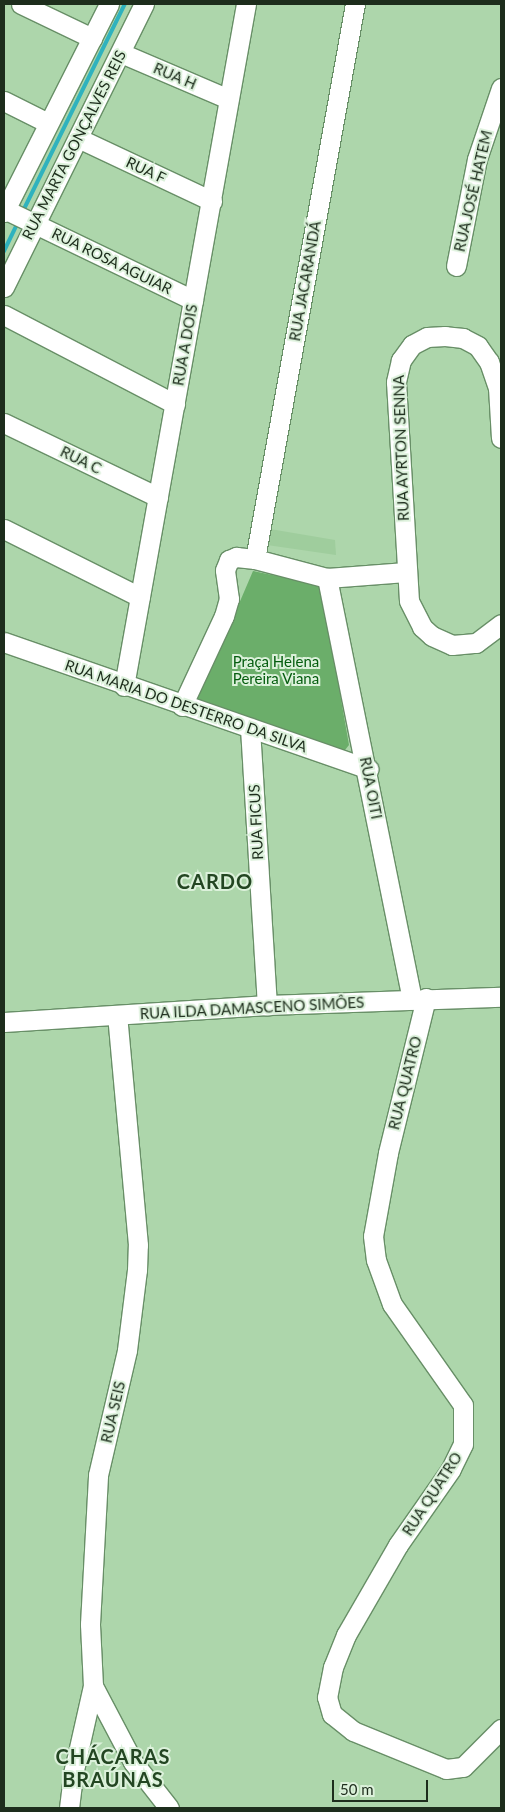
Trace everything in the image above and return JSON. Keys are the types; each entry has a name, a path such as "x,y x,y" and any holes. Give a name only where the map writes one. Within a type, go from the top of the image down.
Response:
{"street":[{"path":"21,4 92,38"},
{"path":"4,210 46,122 109,4"},
{"name":"RUA MARTA GONÇALVES REIS","path":"4,287 33,224 80,139 144,4"},
{"name":"RUA JACARANDÁ","path":"255,559 355,4"},
{"name":"RUA A DOIS","path":"124,686 212,200 244,5"},
{"name":"RUA H","path":"121,53 229,99"},
{"name":"RUA JOSÉ HATEM","path":"456,266 477,159 501,88"},
{"path":"4,101 46,122"},
{"name":"RUA F","path":"80,139 212,200"},
{"name":"RUA ROSA AGUIAR","path":"4,210 193,300"},
{"path":"4,315 175,404"},
{"name":"RUA AYRTON SENNA","path":"501,438 498,388 489,362 478,346 463,338 445,336 428,337 412,345 401,360 396,382 409,600 422,627 432,636 452,645 476,642 501,624"},
{"name":"RUA C","path":"4,423 158,496"},
{"path":"4,528 140,597"},
{"path":"182,706 224,616 229,599 226,566 229,560 236,557 255,559 327,578 406,572"},
{"name":"RUA OITI","path":"327,578 419,999"},
{"name":"RUA MARIA DO DESTERRO DA SILVA","path":"4,642 124,686 368,769"},
{"name":"RUA FICUS","path":"250,728 267,1005"},
{"name":"RUA ILDA DAMASCENO SIMÔES","path":"4,1022 267,1005 501,997"},
{"name":"RUA QUATRO","path":"419,999 373,1236 376,1260 392,1304 463,1405 463,1444 451,1469 398,1545 346,1635 332,1667 326,1697 332,1714 353,1731 446,1769 463,1767 501,1729"},
{"name":"RUA SEIS","path":"69,1808 74,1770 93,1686 90,1624 98,1475 127,1350 137,1270 137,1238 117,1016"},
{"path":"93,1686 133,1762 169,1808"}],"shaded area":[{"path":"270,529 335,540 336,555 267,545"}],"green space":[{"name":"Praça Helena Pereira Viana","path":"253,571 321,585 349,745 341,755 187,703 214,662"}],"waterway":[{"path":"22,213 125,4"},
{"path":"4,251 18,222"}],"district":[{"name":"CARDO","path":"215,881"},
{"name":"CHÁCARAS BRAÚNAS","path":"113,1768"}]}
